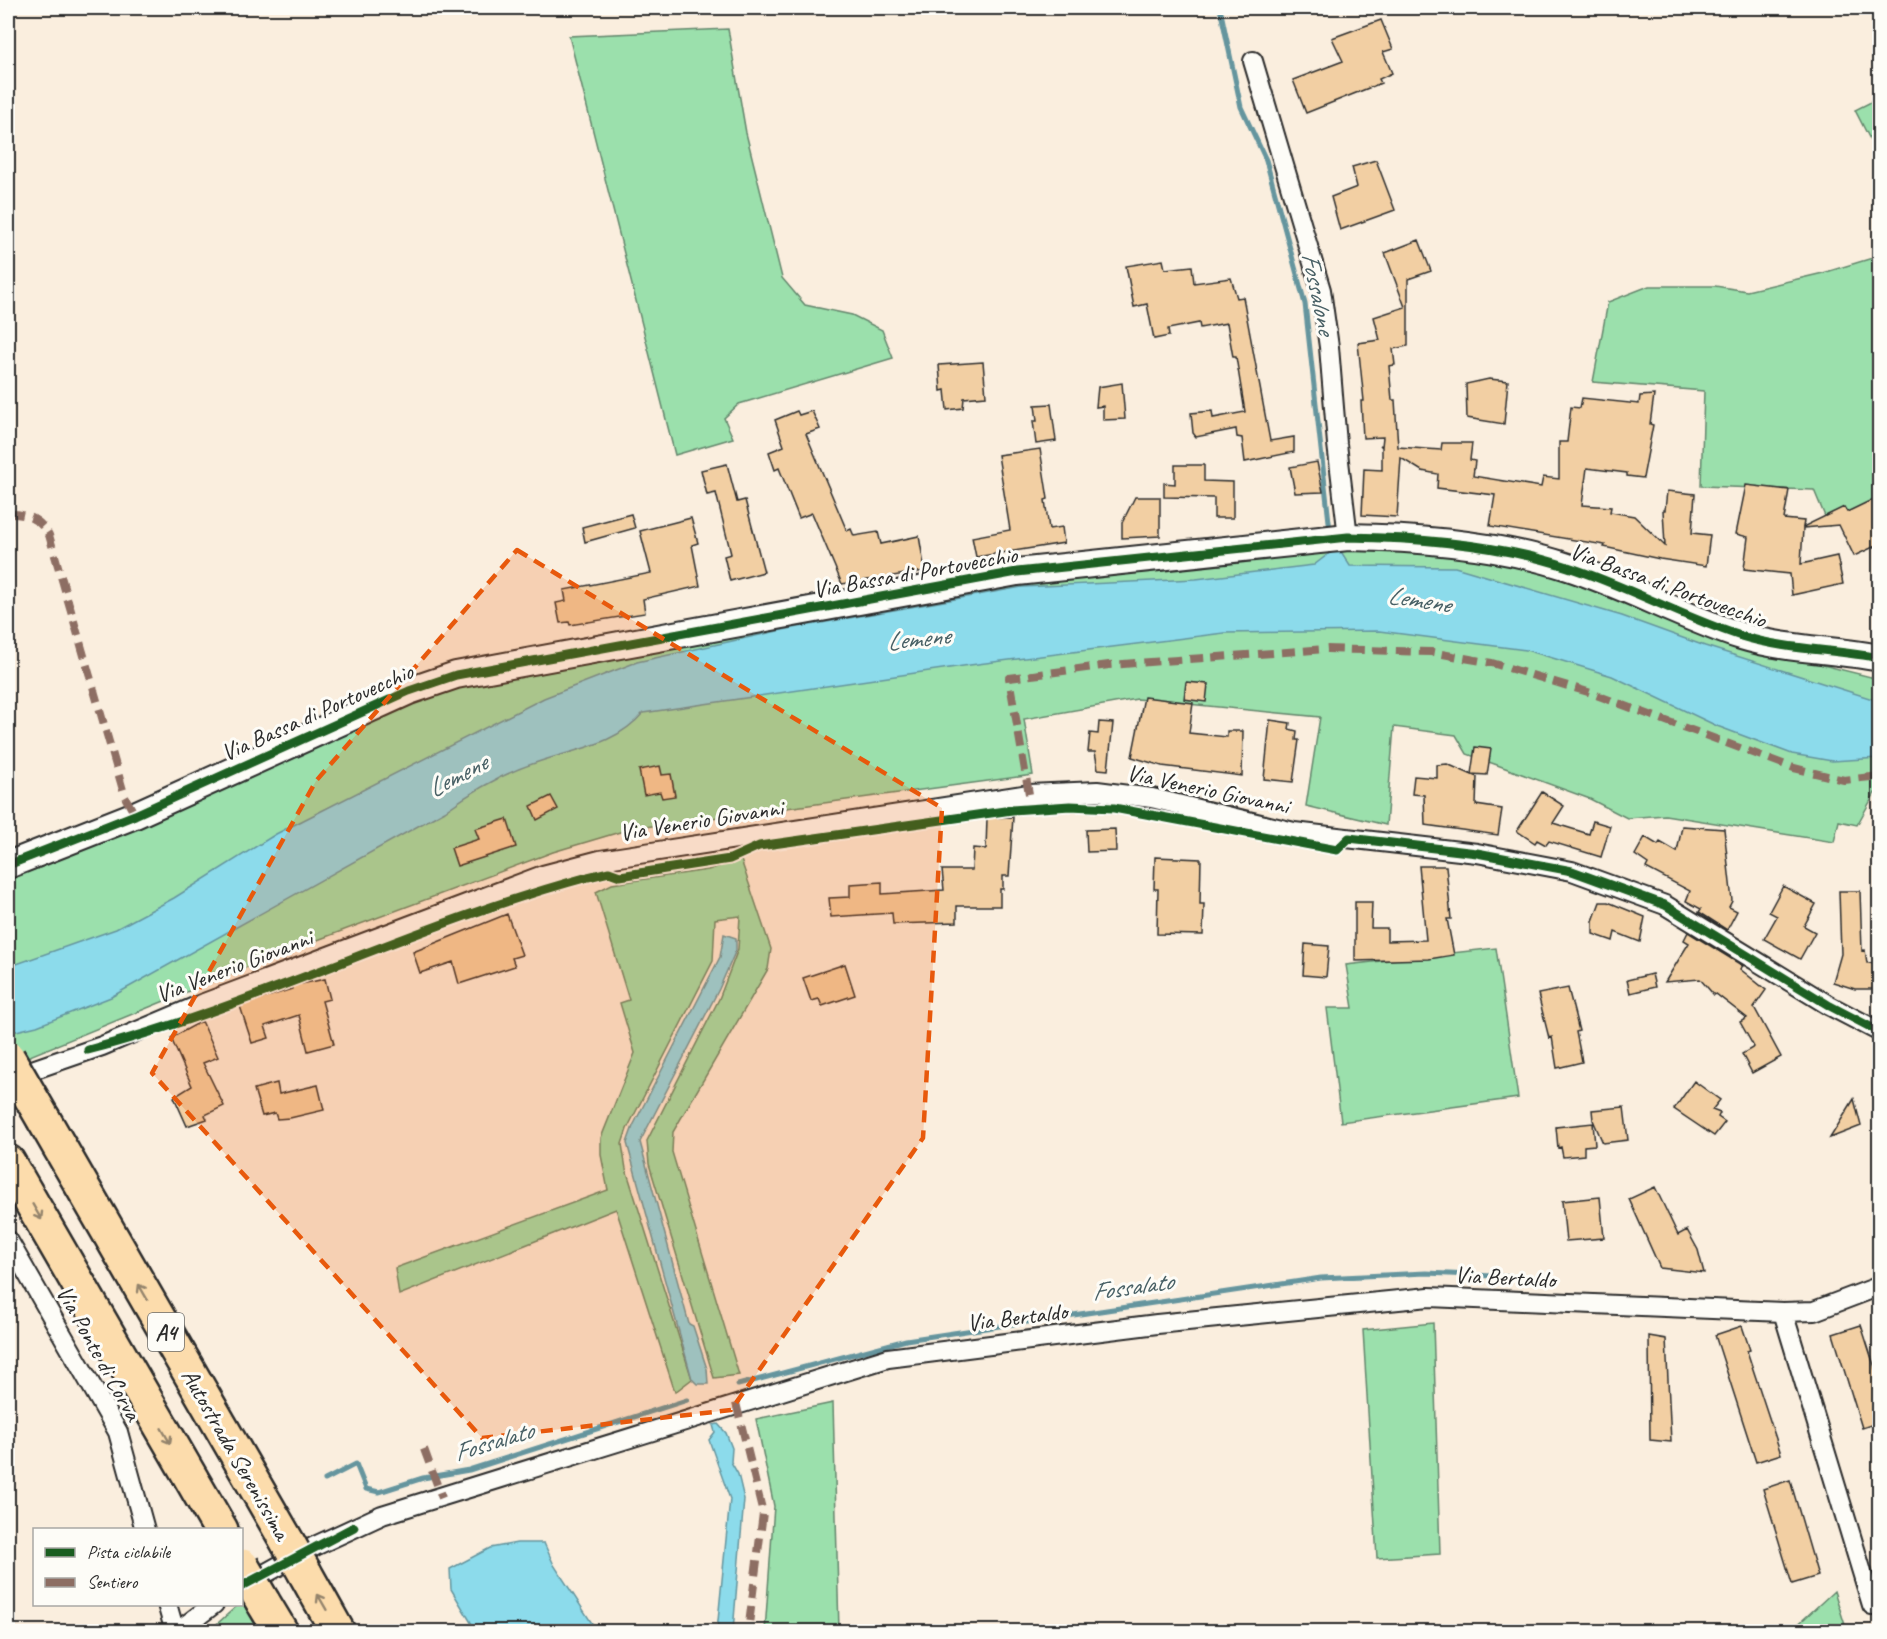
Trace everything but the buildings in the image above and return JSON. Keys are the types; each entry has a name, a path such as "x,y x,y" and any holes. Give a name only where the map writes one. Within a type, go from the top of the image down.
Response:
{"highway":[{"name":"Autostrada Serenissima","path":"8,1058 339,1632"},
{"name":"A4","path":"8,1162 220,1528"},
{"path":"243,1569 252,1594 281,1632"}],"street":[{"path":"1253,61 1321,290 1329,347 1337,444 1335,540"},
{"name":"Via Bassa di Portovecchio","path":"8,865 135,814 409,691 456,675 1017,572 1335,540 1397,538 1522,554 1569,567 1741,636 1817,651 1880,657"},
{"path":"1854,653 1880,641"},
{"name":"Via Venerio Giovanni","path":"8,1078 88,1050 204,1003 543,875 600,861 1029,794 1097,791 1152,798 1294,832 1477,853 1572,871 1665,905 1830,1006 1880,1032"},
{"name":"Via Ponte di Corva","path":"8,1240 118,1432 144,1528"},
{"name":"Via Bertaldo","path":"252,1594 354,1527 382,1515 888,1358 1157,1324 1429,1297 1783,1312 1814,1311 1880,1286"},
{"path":"1783,1312 1872,1605"},
{"path":"167,1606 176,1632 213,1606"}],"highlighted area":[{"path":"517,550 942,808 923,1138 731,1410 482,1438 152,1073 316,781"}],"green space":[{"path":"728,29 746,133 782,278 805,305 852,315 882,330 893,358 739,404 724,418 733,438 675,455 569,36"},
{"path":"1879,98 1879,157 1855,110"},
{"path":"1879,256 1879,498 1829,526 1814,490 1701,486 1704,391 1593,382 1608,302 1649,286 1715,286 1747,291 1823,273"},
{"path":"1342,546 1414,546 1514,563 1625,597 1739,644 1879,679 1879,793 1875,793 1857,825 1839,821 1834,842 1665,815 1627,818 1590,799 1467,754 1456,735 1394,727 1386,825 1306,806 1320,717 1137,699 1024,719 1033,775 630,829 553,852 272,957 8,1065 8,876 414,695 902,596"},
{"path":"741,860 771,949 768,969 673,1132 672,1152 739,1375 714,1378 649,1164 647,1141 719,999 738,949 740,916 715,919 713,961 627,1129 622,1144 626,1169 692,1379 675,1392 616,1209 399,1295 395,1268 608,1190 601,1155 601,1138 635,1053 620,1003 629,1000 596,892 612,884 708,870"},
{"path":"1496,948 1518,1098 1341,1122 1327,1008 1353,1008 1346,965"},
{"path":"1433,1323 1440,1554 1377,1558 1363,1330"},
{"path":"833,1403 839,1631 765,1631 774,1506 756,1419"},
{"path":"1834,1591 1845,1625 1822,1631 1791,1631"},
{"path":"243,1599 261,1631 208,1632 237,1606 243,1606"}],"water":[{"name":"Lemene","path":"1331,552 1342,553 1350,566 1455,567 1622,616 1705,646 1879,701 1879,758 1832,761 1792,754 1717,726 1612,676 1526,650 1379,631 1224,633 970,665 643,713 620,733 607,740 523,767 488,784 445,811 111,997 37,1026 8,1033 8,967 116,929 174,898 276,834 544,698 637,662 782,630 1022,587 1196,579 1314,565"},
{"path":"724,934 736,938 736,950 719,989 640,1142 689,1324 693,1326 707,1369 708,1384 697,1384 692,1379 627,1143 633,1126 720,957"},
{"path":"718,1424 726,1433 732,1448 731,1462 738,1474 744,1499 733,1631 717,1631 730,1499 709,1440 715,1432 713,1425"},
{"path":"517,1543 544,1543 554,1565 597,1631 476,1631 451,1589 450,1569 490,1548"}],"waterway":[{"name":"Fossalone","path":"1220,8 1241,107 1266,160 1305,304 1330,531"},
{"name":"Fossalato","path":"738,1385 906,1340 1321,1278 1426,1273 1538,1278"},
{"name":"Fossalato","path":"325,1480 356,1464 366,1489 379,1492 423,1478 469,1470 687,1400"}],"marked path":[{"path":"8,514 32,518 49,535 125,797 135,815"},
{"path":"1029,794 1009,678 1109,665 1327,649 1431,652 1492,663 1588,692 1794,768 1844,780 1880,776"},
{"path":"736,1403 763,1513 748,1632"},
{"path":"424,1449 442,1498"}],"cycle path":[{"path":"8,865 135,815 409,691 456,675 1017,572 1348,537 1431,541 1487,548 1542,559 1612,583 1697,620 1758,641 1880,658"},
{"path":"88,1050 151,1032 276,988 462,917 588,877 609,872 620,876 730,859 759,846 1012,810 1070,806 1114,808 1337,850 1349,838 1477,853 1572,871 1665,905 1830,1006 1880,1032"},
{"path":"243,1585 354,1527"}]}
